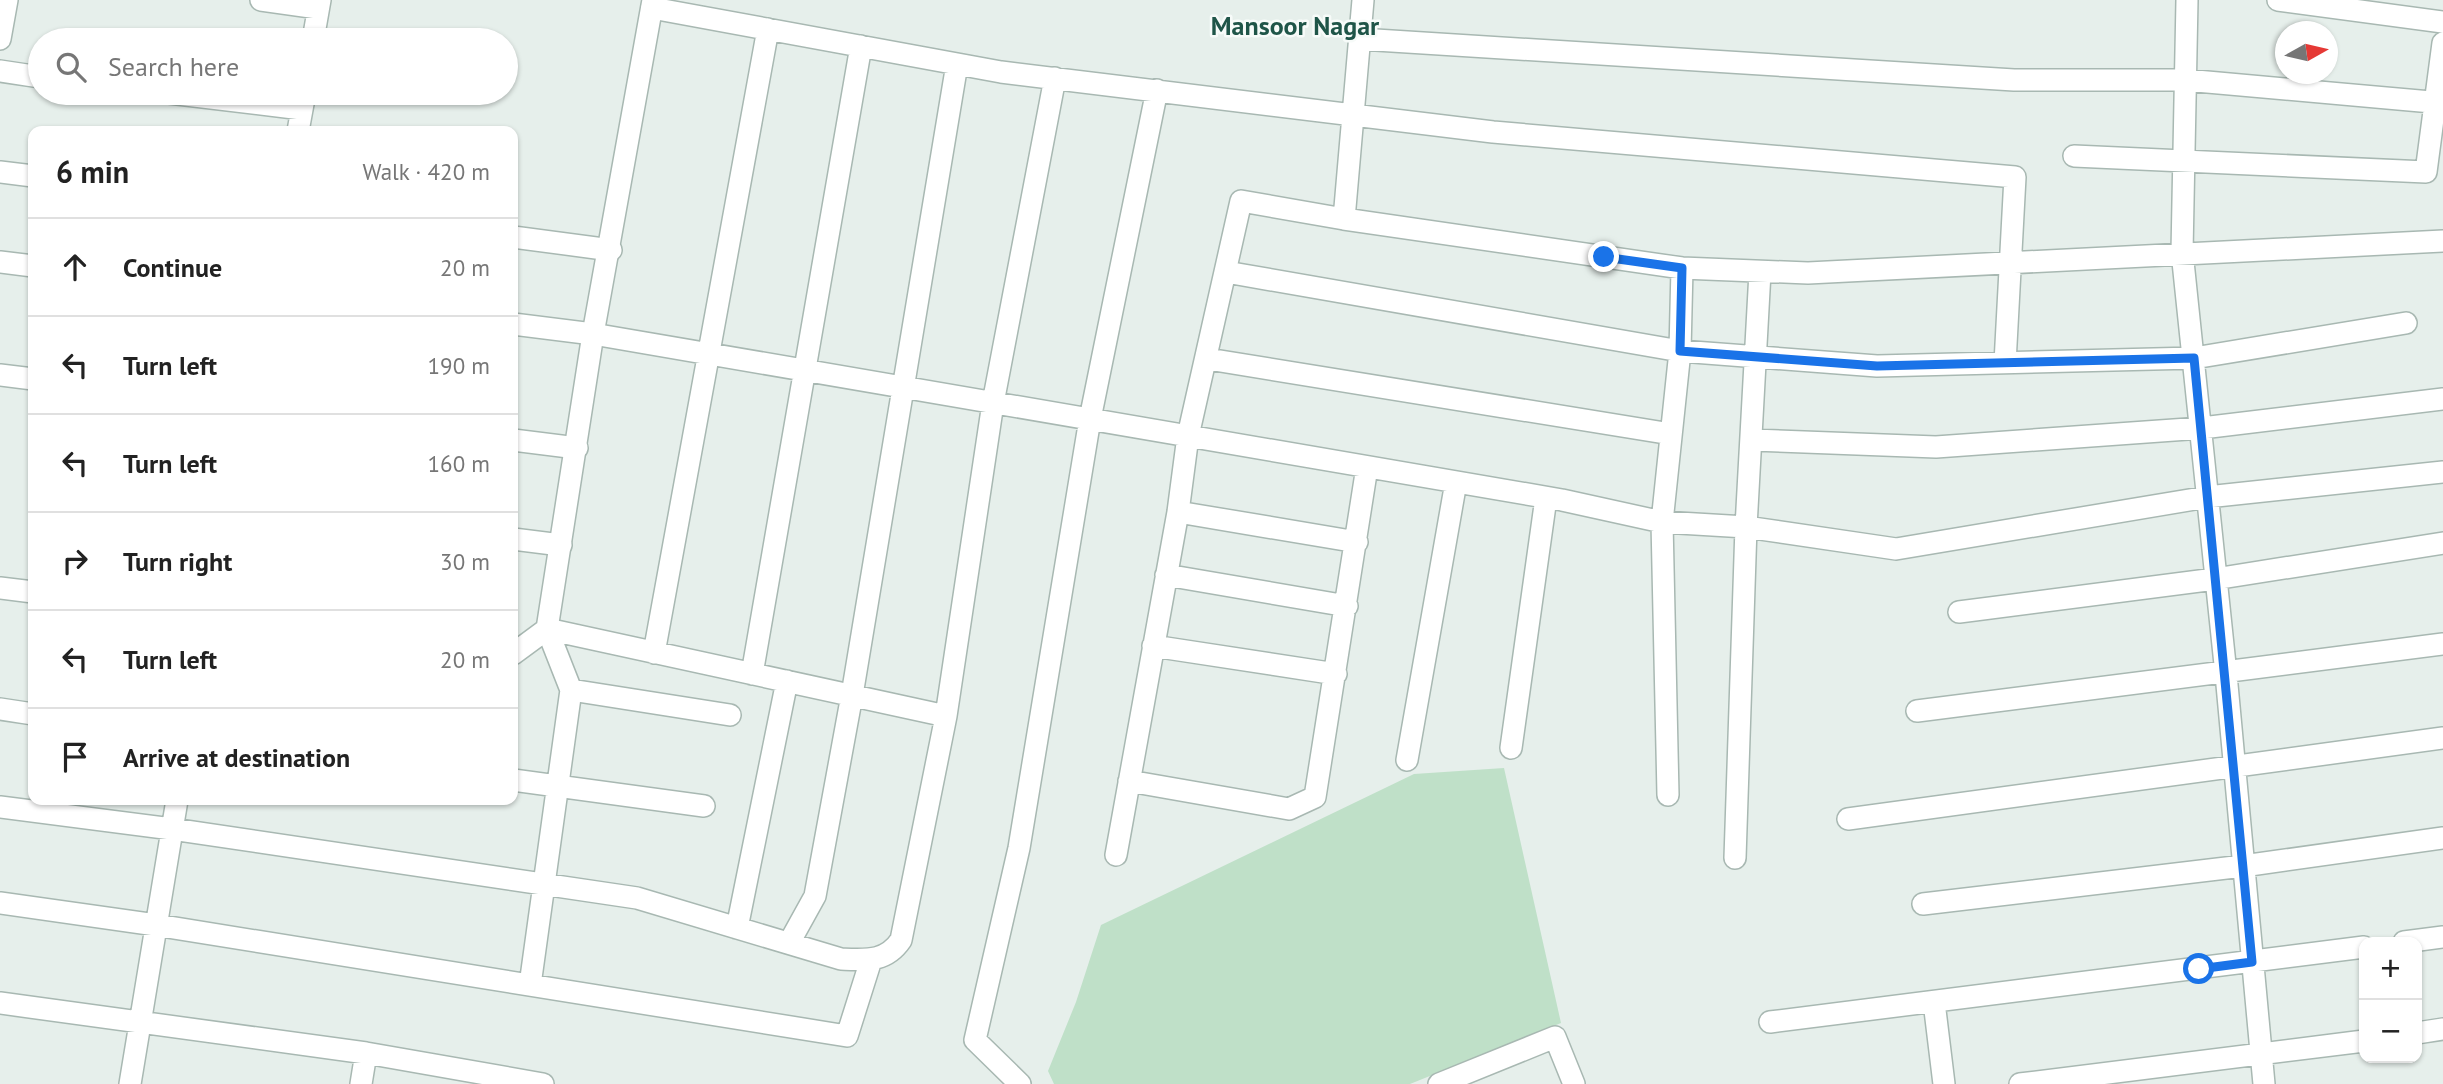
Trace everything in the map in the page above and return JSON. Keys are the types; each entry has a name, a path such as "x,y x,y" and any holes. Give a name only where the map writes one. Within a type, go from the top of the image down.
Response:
{"street":[{"path":"0,39 7,0"},
{"path":"261,0 319,4 315,28"},
{"path":"1344,219 1363,0"},
{"path":"2187,0 2182,252 2202,428 2264,1084"},
{"path":"2278,0 2443,22"},
{"path":"530,985 571,690 547,629 593,334 611,250 653,4 768,29 957,64 1055,78 1493,132 2015,177 2008,262 2005,363"},
{"path":"654,653 768,29"},
{"path":"1360,39 2014,80 2185,80 2439,103"},
{"path":"2074,156 2426,172 2439,103 2443,43"},
{"path":"752,674 862,46"},
{"path":"789,943 815,896 852,695 957,64"},
{"path":"0,71 28,74"},
{"path":"0,807 172,829 637,898 841,959 871,960 893,951 901,940 946,716 993,403 1055,78"},
{"path":"1020,1084 975,1040 1019,848 1090,419 1157,90"},
{"path":"299,126 302,105"},
{"path":"0,172 28,175"},
{"path":"1116,855 1178,512 1188,436 1208,359 1241,201 1344,219 1682,268 1760,272 1808,273 2182,252 2443,241"},
{"path":"518,238 611,250"},
{"path":"0,261 28,265"},
{"path":"1668,795 1662,522 1680,351 1682,268"},
{"path":"1226,272 1680,351 1877,366 2194,358 2406,323"},
{"path":"1735,859 1746,527 1753,440 1760,272"},
{"path":"518,325 593,334 1090,419 1546,498 1662,522 1746,527 1896,549 2207,497 2443,472"},
{"path":"1208,359 1671,434"},
{"path":"0,374 28,378"},
{"path":"1753,440 1936,447 2202,428 2443,399"},
{"path":"518,441 577,449"},
{"path":"1129,781 1289,809 1315,797 1367,467"},
{"path":"1407,760 1455,482"},
{"path":"1511,748 1546,498"},
{"path":"1178,512 1357,542"},
{"path":"518,540 561,545"},
{"path":"1959,612 2216,579 2443,543"},
{"path":"1167,575 1347,607"},
{"path":"0,588 28,591"},
{"path":"518,650 547,629 946,716"},
{"path":"1917,711 2443,645"},
{"path":"1153,646 1336,674"},
{"path":"737,928 787,681"},
{"path":"571,690 730,715"},
{"path":"0,709 28,713"},
{"path":"1848,819 2443,738"},
{"path":"518,781 704,806"},
{"path":"130,1084 176,805"},
{"path":"1923,904 2243,866 2443,838"},
{"path":"0,903 156,925 847,1036 871,960"},
{"path":"2422,940 2443,937"},
{"path":"1770,1022 2359,948"},
{"path":"1934,1002 1944,1084"},
{"path":"0,1003 366,1054 544,1084"},
{"path":"2422,1032 2443,1029"},
{"path":"1439,1084 1555,1037 1574,1084"},
{"path":"2020,1084 2359,1042"},
{"path":"361,1084 366,1054"}],"green space":[{"path":"1504,768 1561,1023 1410,1084 1054,1084 1048,1071 1076,1002 1101,925 1414,774"}],"district":[{"name":"Mansoor Nagar","path":"1295,25"}],"route":[{"path":"1604,257 1682,268 1680,351 1877,366 2194,358 2252,962 2199,969"}]}
